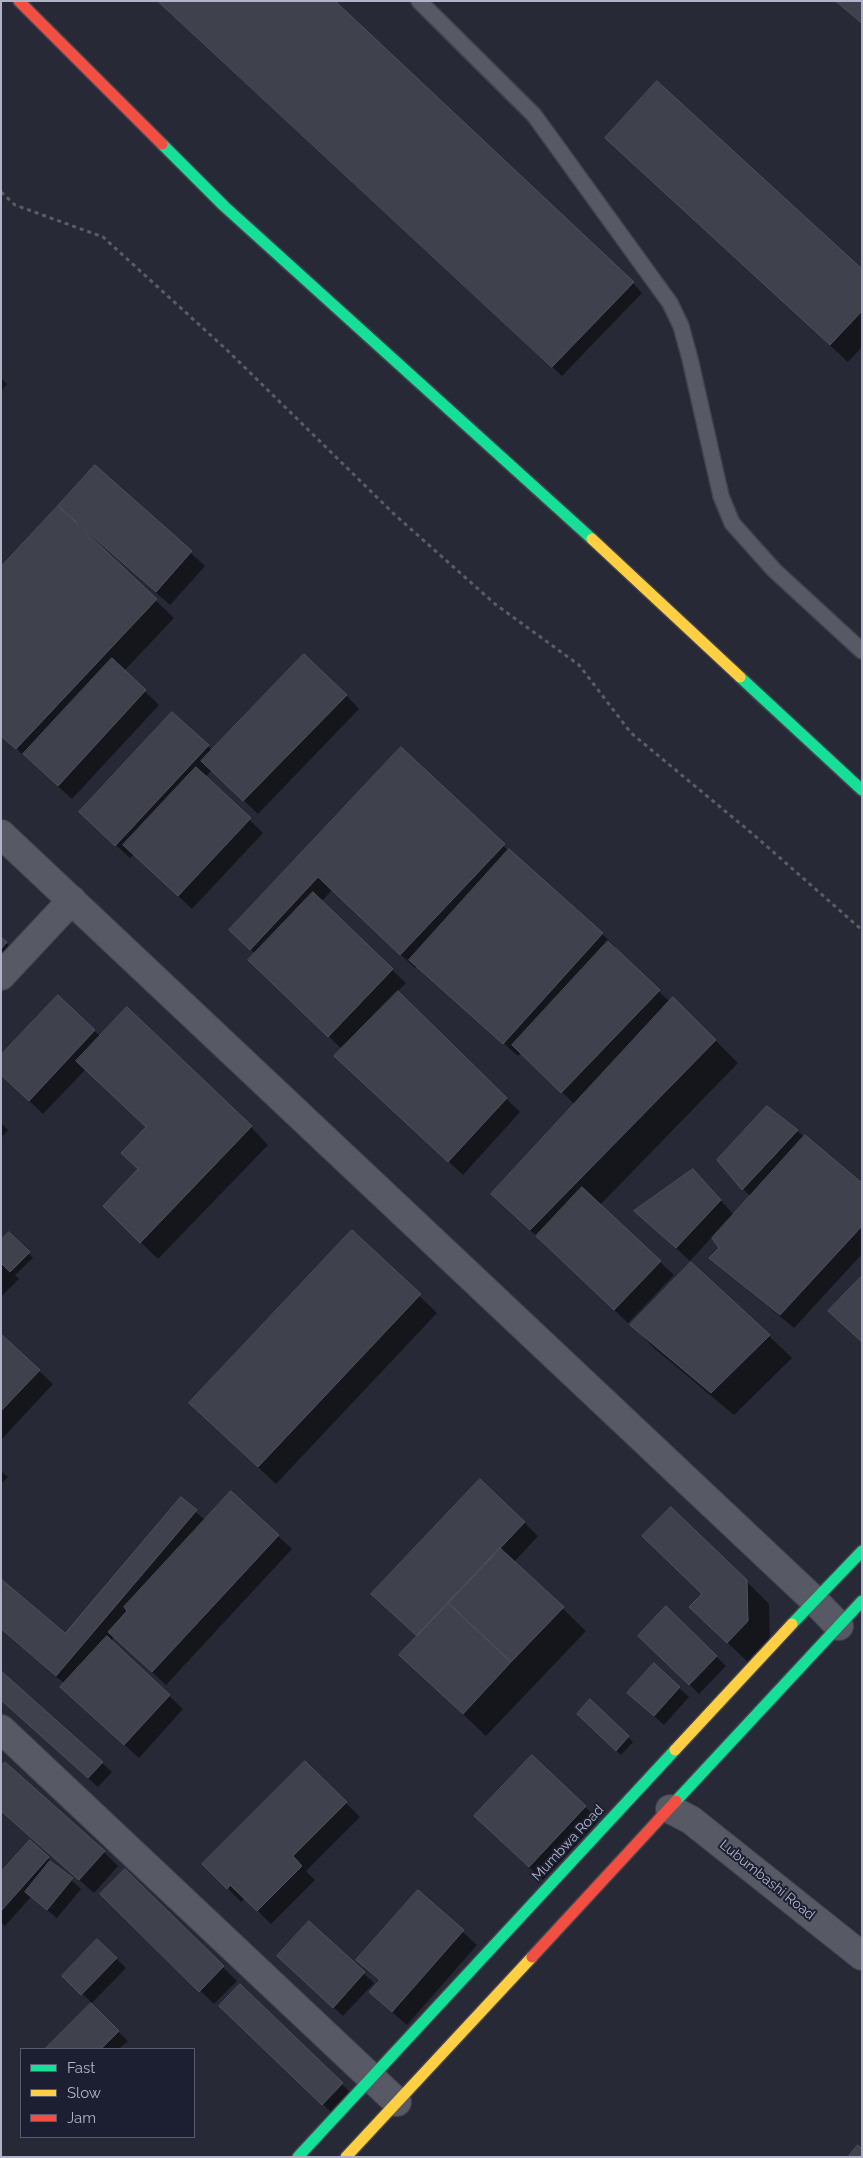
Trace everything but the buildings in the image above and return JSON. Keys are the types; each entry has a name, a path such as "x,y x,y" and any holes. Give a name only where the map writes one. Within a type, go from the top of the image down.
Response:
{"main road":[{"path":"19,1 224,206 547,497 862,790"},
{"name":"Mumbwa Road","path":"298,2157 814,1600 862,1551"},
{"path":"346,2157 862,1601"}],"street":[{"path":"1,834 460,1269 814,1600 839,1626"},
{"path":"1,976 72,900"},
{"path":"1,1729 370,2079 397,2102"},
{"name":"Lubumbashi Road","path":"670,1809 692,1820 862,1956"}],"lane":[{"path":"419,1 534,115 670,303 681,326 721,496 732,523 774,570 862,651"}],"path":[{"path":"1,192 15,205 103,237 228,351 394,514 495,604 579,665 631,733 754,835 862,930"}],"traffic: fast":[{"path":"162,144 224,206 592,539"},
{"path":"740,677 862,790"},
{"path":"792,1624 862,1551"},
{"path":"676,1801 862,1601"},
{"path":"298,2157 675,1750"}],"traffic: slow":[{"path":"592,539 740,677"},
{"path":"675,1750 792,1624"},
{"path":"346,2157 532,1957"}],"traffic: jam":[{"path":"19,1 162,144"},
{"path":"532,1957 676,1801"}]}
